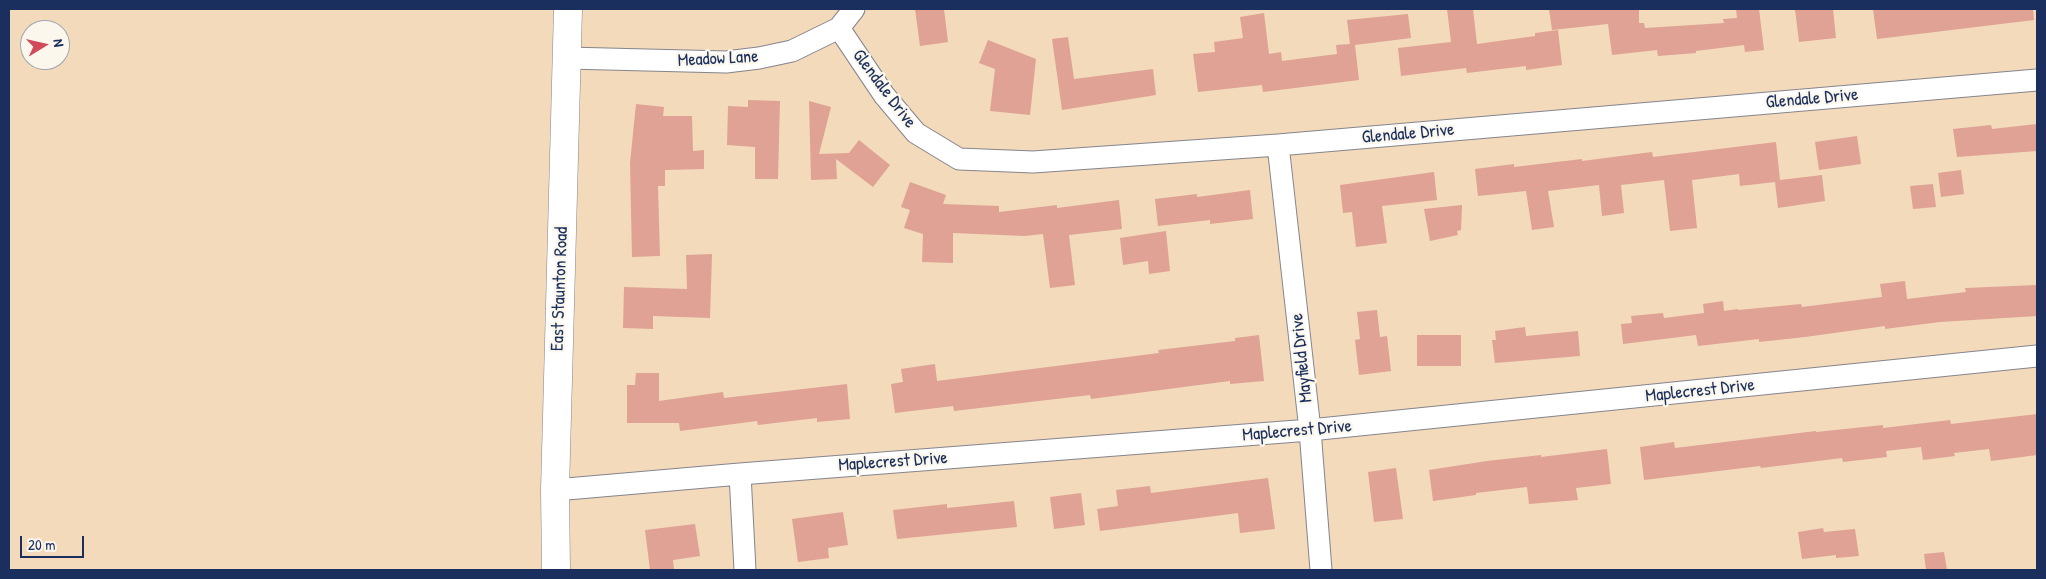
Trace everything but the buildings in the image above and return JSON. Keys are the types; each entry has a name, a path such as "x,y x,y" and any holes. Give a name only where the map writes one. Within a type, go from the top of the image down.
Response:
{"main road":[{"name":"East Staunton Road","path":"556,570 555,490 568,9"}],"street":[{"name":"Meadow Lane","path":"567,58 726,62 792,51 839,28 854,9"},
{"name":"Glendale Drive","path":"839,28 884,95 916,133 959,159 1033,162 1278,146 2037,80"},
{"name":"Mayfield Drive","path":"1278,146 1310,430 1321,570"},
{"name":"Maplecrest Drive","path":"555,490 1310,430 2037,356"},
{"path":"740,474 745,570"}]}
